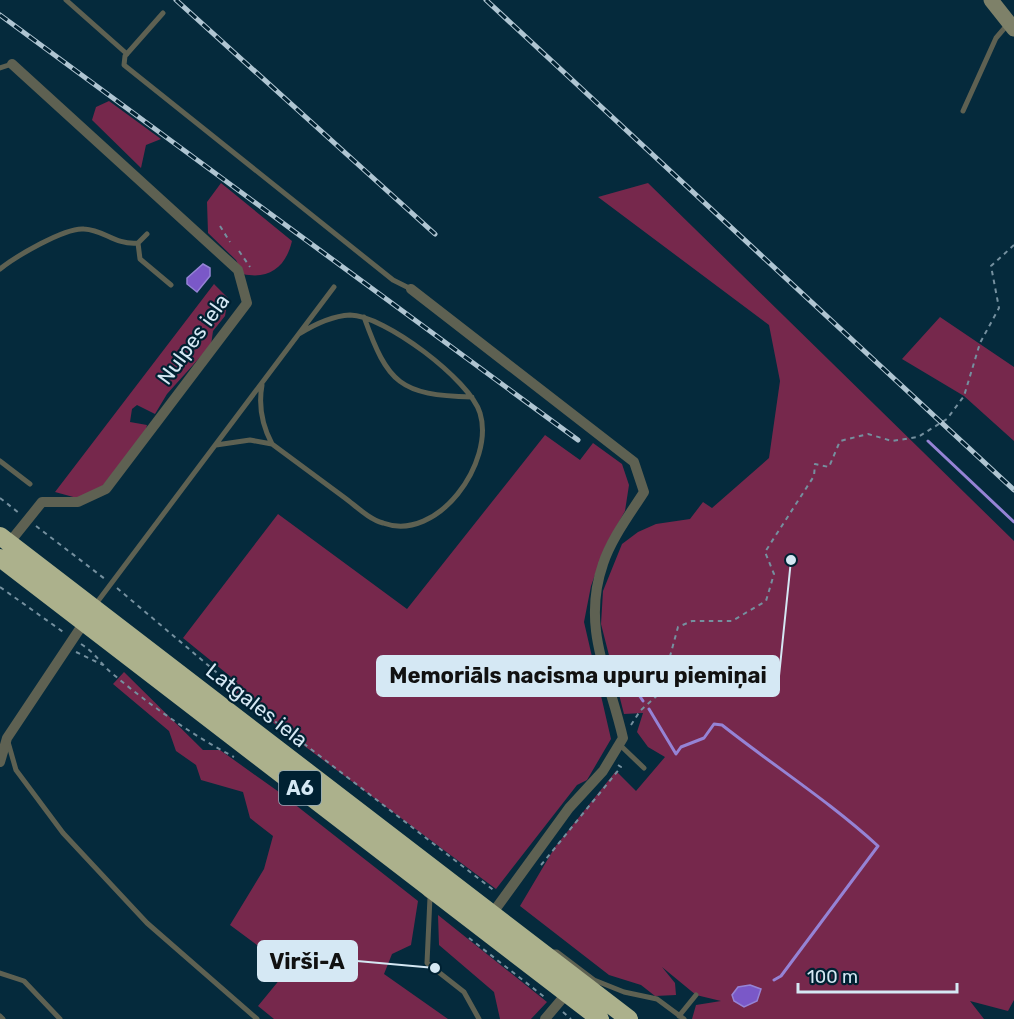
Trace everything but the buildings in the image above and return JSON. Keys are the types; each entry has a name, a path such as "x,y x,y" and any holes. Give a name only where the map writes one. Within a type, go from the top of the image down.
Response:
{"highway":[{"name":"Latgales iela","path":"3,546 401,866 480,926 540,951 629,1019"},
{"name":"Latgales iela","path":"89,615 480,926 562,1000 600,1019"}],"street":[{"path":"991,0 1011,26"},
{"name":"Nulpes iela","path":"3,546 42,502 78,502 106,489 247,303 238,270 12,64"},
{"path":"411,289 634,462 644,492 603,562 593,601 596,642 622,742 611,759 569,808 504,898 480,926"},
{"path":"0,762 7,738 64,649 89,615"},
{"path":"545,1019 562,1000"}],"lane":[{"path":"66,0 127,54"},
{"path":"163,13 127,54 123,61 124,65 393,280 411,289"},
{"path":"963,111 996,38 1011,26"},
{"path":"0,68 12,64"},
{"path":"0,270 15,257 42,245 63,232 84,229 124,244 138,243 147,234"},
{"path":"138,243 140,258 171,285"},
{"path":"89,615 334,287"},
{"path":"216,445 250,440 272,444 382,523 411,526 424,523 437,515 451,501 477,458 482,432 480,413 464,384 443,366 378,322 364,317 338,317 320,322 299,334"},
{"path":"364,317 385,367 392,377 404,386 430,394 472,397"},
{"path":"262,384 260,412 264,429 272,444"},
{"path":"0,461 30,484"},
{"path":"7,738 16,770 63,833 147,923 257,1019"},
{"path":"622,742 644,768"},
{"name":"Latgales iela","path":"401,866 430,897 427,963 464,993 479,1019"},
{"path":"540,951 557,952 594,980 609,987 657,999 681,1017 696,995"},
{"path":"0,973 24,981 60,1019"}],"path":[{"path":"219,226 230,242"},
{"path":"622,742 640,711 660,693 678,627 692,621 732,621 766,601 774,574 765,552 814,476 815,464 830,467 840,441 868,434 892,441 918,437 947,419 964,396 980,343 999,308 991,266 1014,245"},
{"path":"240,251 250,267"},
{"path":"0,498 111,584 268,716 504,898"},
{"path":"0,587 96,653 105,665 132,689 208,743 240,760"},
{"path":"64,649 84,654 105,665"},
{"path":"539,866 546,861 621,767 611,759"},
{"path":"480,926 562,1000"}],"shaded area":[{"path":"109,101 161,139 146,145 141,168 92,120 96,107"},
{"path":"221,183 292,241 285,258 275,270 261,275 243,274 236,260 208,233 207,202"},
{"path":"648,183 1014,541 1014,1000 1008,1011 970,1001 984,1019 692,1019 696,1005 721,1001 696,995 662,967 675,983 676,995 655,996 641,985 609,975 520,906 555,847 616,771 636,791 665,757 648,747 637,732 643,713 624,714 601,624 603,591 622,544 638,532 656,524 690,519 703,502 712,508 769,458 780,381 769,325 598,197"},
{"path":"203,264 210,268 210,276 197,292 187,284 187,278"},
{"path":"214,284 228,298 225,316 213,331 211,345 167,394 155,414 137,405 132,409 130,422 147,425 145,433 101,488 77,498 55,492"},
{"path":"940,317 1014,367 1014,441 964,396 902,359"},
{"path":"545,435 580,460 593,443 622,464 629,485 625,511 605,547 591,586 584,622 611,739 587,780 577,785 496,889 220,683 231,677 183,638 278,514 407,609"},
{"path":"124,672 203,750 220,750 279,792 418,901 411,945 392,954 384,974 448,1019 274,1019 258,1006 281,978 277,960 230,925 264,869 273,836 250,818 243,792 201,780 196,765 176,751 169,731 113,684"},
{"path":"438,915 547,1002 531,1019 500,1019 494,992 439,945"},
{"path":"750,985 761,989 757,1001 744,1007 734,1001 732,995 738,987"}],"waterway":[{"path":"928,441 1014,522"},
{"path":"625,674 643,701"},
{"path":"649,709 676,754 681,747 704,738 714,724 722,725 821,799 878,846 781,976 774,980"}],"railway":[{"path":"176,0 435,234"},
{"path":"486,0 1014,490"},
{"path":"0,15 578,440"}],"place":[{"name":"Memoriāls nacisma upuru piemiņai","path":"791,560"},
{"name":"Virši-A","path":"435,968"}]}
